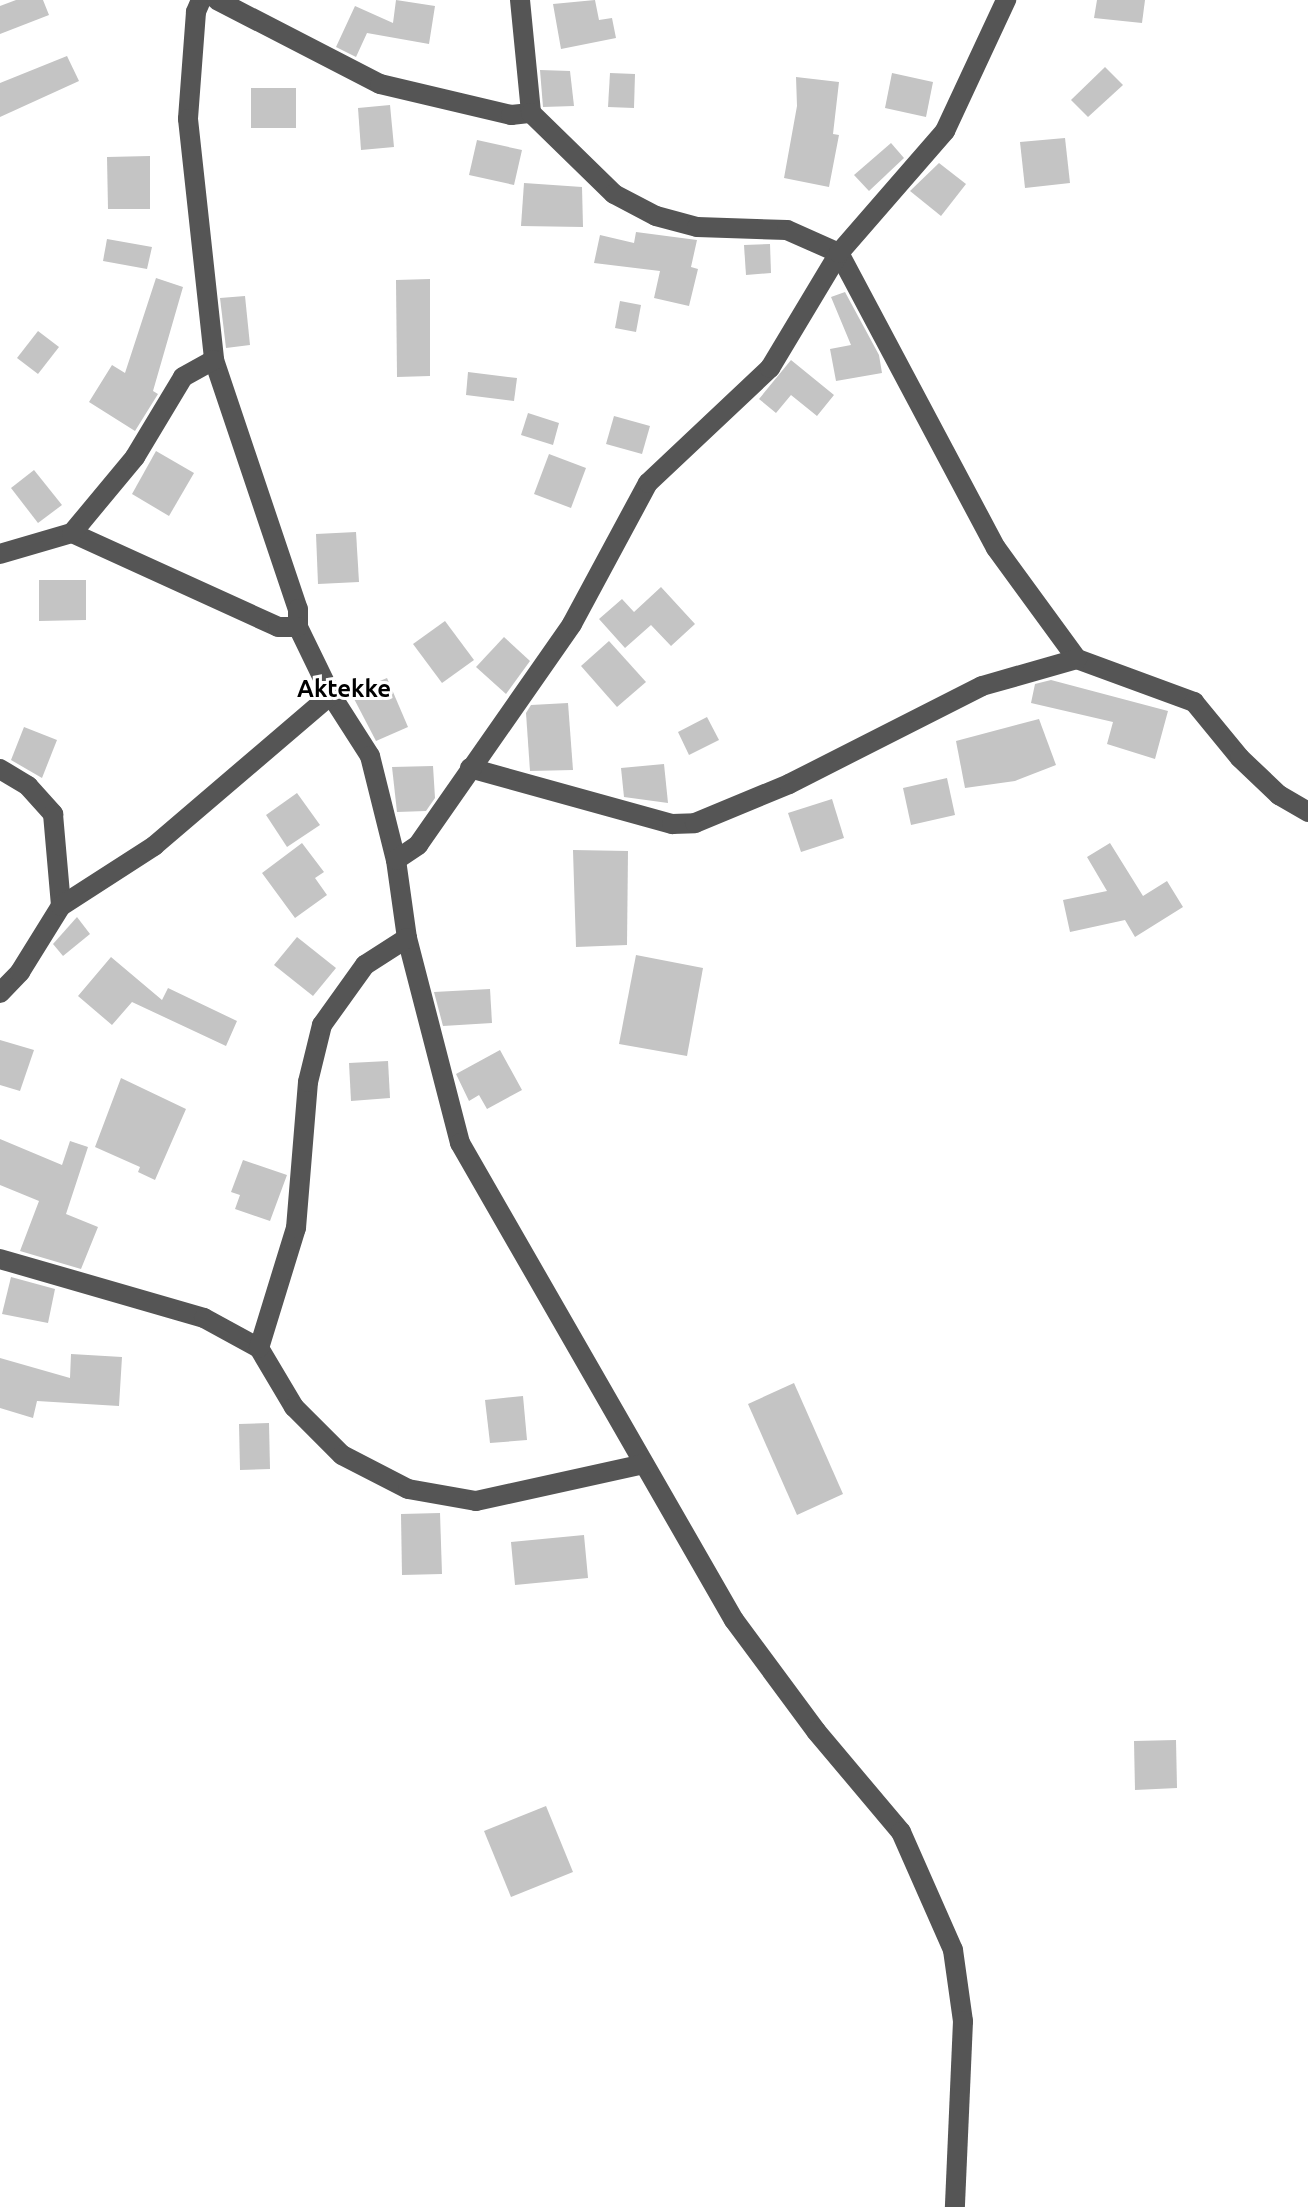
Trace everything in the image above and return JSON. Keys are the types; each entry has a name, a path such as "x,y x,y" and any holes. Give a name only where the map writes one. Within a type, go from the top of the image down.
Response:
{"street":[{"path":"201,0 196,12 188,119 214,360 298,609 298,627 331,695 370,756 396,860 407,938 460,1143 734,1620 816,1731 901,1832 953,1950 963,2021 955,2207"},
{"path":"217,0 380,84 511,115 531,113"},
{"path":"520,0 531,113 614,194 656,216 697,227 787,230 839,253 996,548 1077,659 1194,702 1240,758 1279,795 1308,812"},
{"path":"396,860 418,845 572,624 648,483 770,368 839,253 945,131 1006,0"},
{"path":"0,554 72,533 135,457 183,377 214,360"},
{"path":"72,533 278,627 298,627"},
{"path":"470,768 672,824 695,823 789,784 982,686 1077,659"},
{"path":"0,993 20,972 61,906 154,846 331,695"},
{"path":"0,769 28,786 53,814 61,906"},
{"path":"259,1348 296,1228 308,1082 322,1025 365,965 407,938"},
{"path":"0,1259 204,1318 259,1348 294,1407 342,1455 408,1489 476,1501 644,1464"}],"building":[{"path":"16,0 43,0 49,15 0,34 0,6"},
{"path":"396,0 435,6 429,44 367,33 356,57 336,47 355,6 393,23"},
{"path":"595,0 599,20 612,18 616,38 561,49 553,4"},
{"path":"1097,0 1145,0 1142,23 1094,18"},
{"path":"67,56 79,81 0,117 0,83"},
{"path":"1105,67 1123,85 1088,117 1071,100"},
{"path":"540,70 570,71 574,106 543,107"},
{"path":"610,73 635,74 634,108 608,107"},
{"path":"892,73 933,82 926,117 885,108"},
{"path":"796,77 839,82 833,134 839,135 829,187 784,178 797,106"},
{"path":"251,88 296,88 296,128 251,128"},
{"path":"390,105 394,147 361,150 358,108"},
{"path":"1065,138 1070,183 1025,188 1020,142"},
{"path":"477,140 522,150 514,185 469,175"},
{"path":"891,143 904,158 869,191 854,175"},
{"path":"150,156 150,209 108,209 107,157"},
{"path":"939,163 966,184 941,216 910,191"},
{"path":"524,183 582,187 583,227 521,226"},
{"path":"636,232 697,240 691,267 698,269 689,306 654,298 660,271 594,263 600,235 634,243"},
{"path":"107,239 152,247 147,269 103,261"},
{"path":"770,244 771,273 746,275 744,245"},
{"path":"156,278 183,287 153,391 158,394 135,431 89,402 112,365 125,373"},
{"path":"430,279 430,376 397,377 396,280"},
{"path":"845,292 879,355 882,373 836,381 830,349 851,345 831,297"},
{"path":"245,296 250,345 226,348 220,298"},
{"path":"620,301 641,305 636,332 615,328"},
{"path":"38,331 59,347 38,374 17,358"},
{"path":"791,360 834,395 817,416 791,395 776,413 759,399"},
{"path":"468,372 517,378 514,401 466,395"},
{"path":"528,413 559,423 553,445 521,435"},
{"path":"614,416 650,426 642,454 606,444"},
{"path":"156,451 194,473 169,516 132,494"},
{"path":"549,454 586,468 571,508 534,494"},
{"path":"34,470 62,505 38,523 11,488"},
{"path":"356,532 359,582 318,584 316,534"},
{"path":"39,580 86,580 86,620 39,621"},
{"path":"661,587 695,624 671,646 651,625 625,648 599,619 622,599 634,612"},
{"path":"445,621 474,660 442,683 413,644"},
{"path":"504,637 530,661 506,694 476,667"},
{"path":"609,641 646,682 617,707 581,666"},
{"path":"387,678 408,727 376,741 351,693"},
{"path":"1051,680 1168,711 1155,759 1107,744 1113,722 1031,703 1035,684"},
{"path":"568,703 573,770 530,771 526,713 531,705"},
{"path":"707,717 719,740 689,755 678,732"},
{"path":"1039,719 1056,765 1015,781 965,788 956,741"},
{"path":"24,727 57,740 42,778 11,760"},
{"path":"664,764 668,803 624,797 621,768"},
{"path":"433,766 435,798 426,811 397,812 392,767"},
{"path":"947,778 955,815 911,825 903,788"},
{"path":"297,793 320,825 287,847 266,815"},
{"path":"832,799 844,838 801,852 788,813"},
{"path":"302,843 324,872 315,878 327,895 295,918 262,873"},
{"path":"1110,843 1143,896 1167,881 1183,907 1135,937 1125,920 1070,932 1063,900 1107,891 1087,857"},
{"path":"573,850 628,851 627,945 576,947"},
{"path":"77,917 90,934 63,956 53,944"},
{"path":"297,937 336,968 313,996 274,965"},
{"path":"636,955 703,968 687,1056 619,1044"},
{"path":"111,957 162,1000 168,988 237,1021 226,1046 132,1002 112,1025 78,996"},
{"path":"490,989 492,1023 443,1026 434,992"},
{"path":"0,1040 34,1050 20,1091 0,1085"},
{"path":"500,1050 522,1090 487,1109 479,1095 469,1101 456,1074"},
{"path":"388,1061 390,1098 351,1101 349,1063"},
{"path":"121,1078 186,1109 155,1180 138,1172 140,1167 95,1147"},
{"path":"0,1139 62,1165 70,1141 88,1147 66,1214 98,1227 81,1269 20,1251 39,1201 0,1185"},
{"path":"243,1160 287,1175 270,1221 235,1209 240,1195 231,1192"},
{"path":"11,1277 55,1289 48,1323 2,1314"},
{"path":"71,1354 122,1357 119,1406 37,1401 33,1418 0,1408 0,1358 70,1378"},
{"path":"794,1383 843,1494 797,1515 748,1404"},
{"path":"523,1396 527,1440 490,1443 485,1400"},
{"path":"269,1423 270,1469 240,1470 239,1424"},
{"path":"440,1513 442,1574 402,1575 401,1514"},
{"path":"584,1535 588,1578 515,1585 511,1542"},
{"path":"1176,1740 1177,1788 1135,1790 1134,1741"},
{"path":"546,1806 573,1872 511,1897 484,1831"}],"district":[{"name":"Aktekke","path":"344,689"}]}
